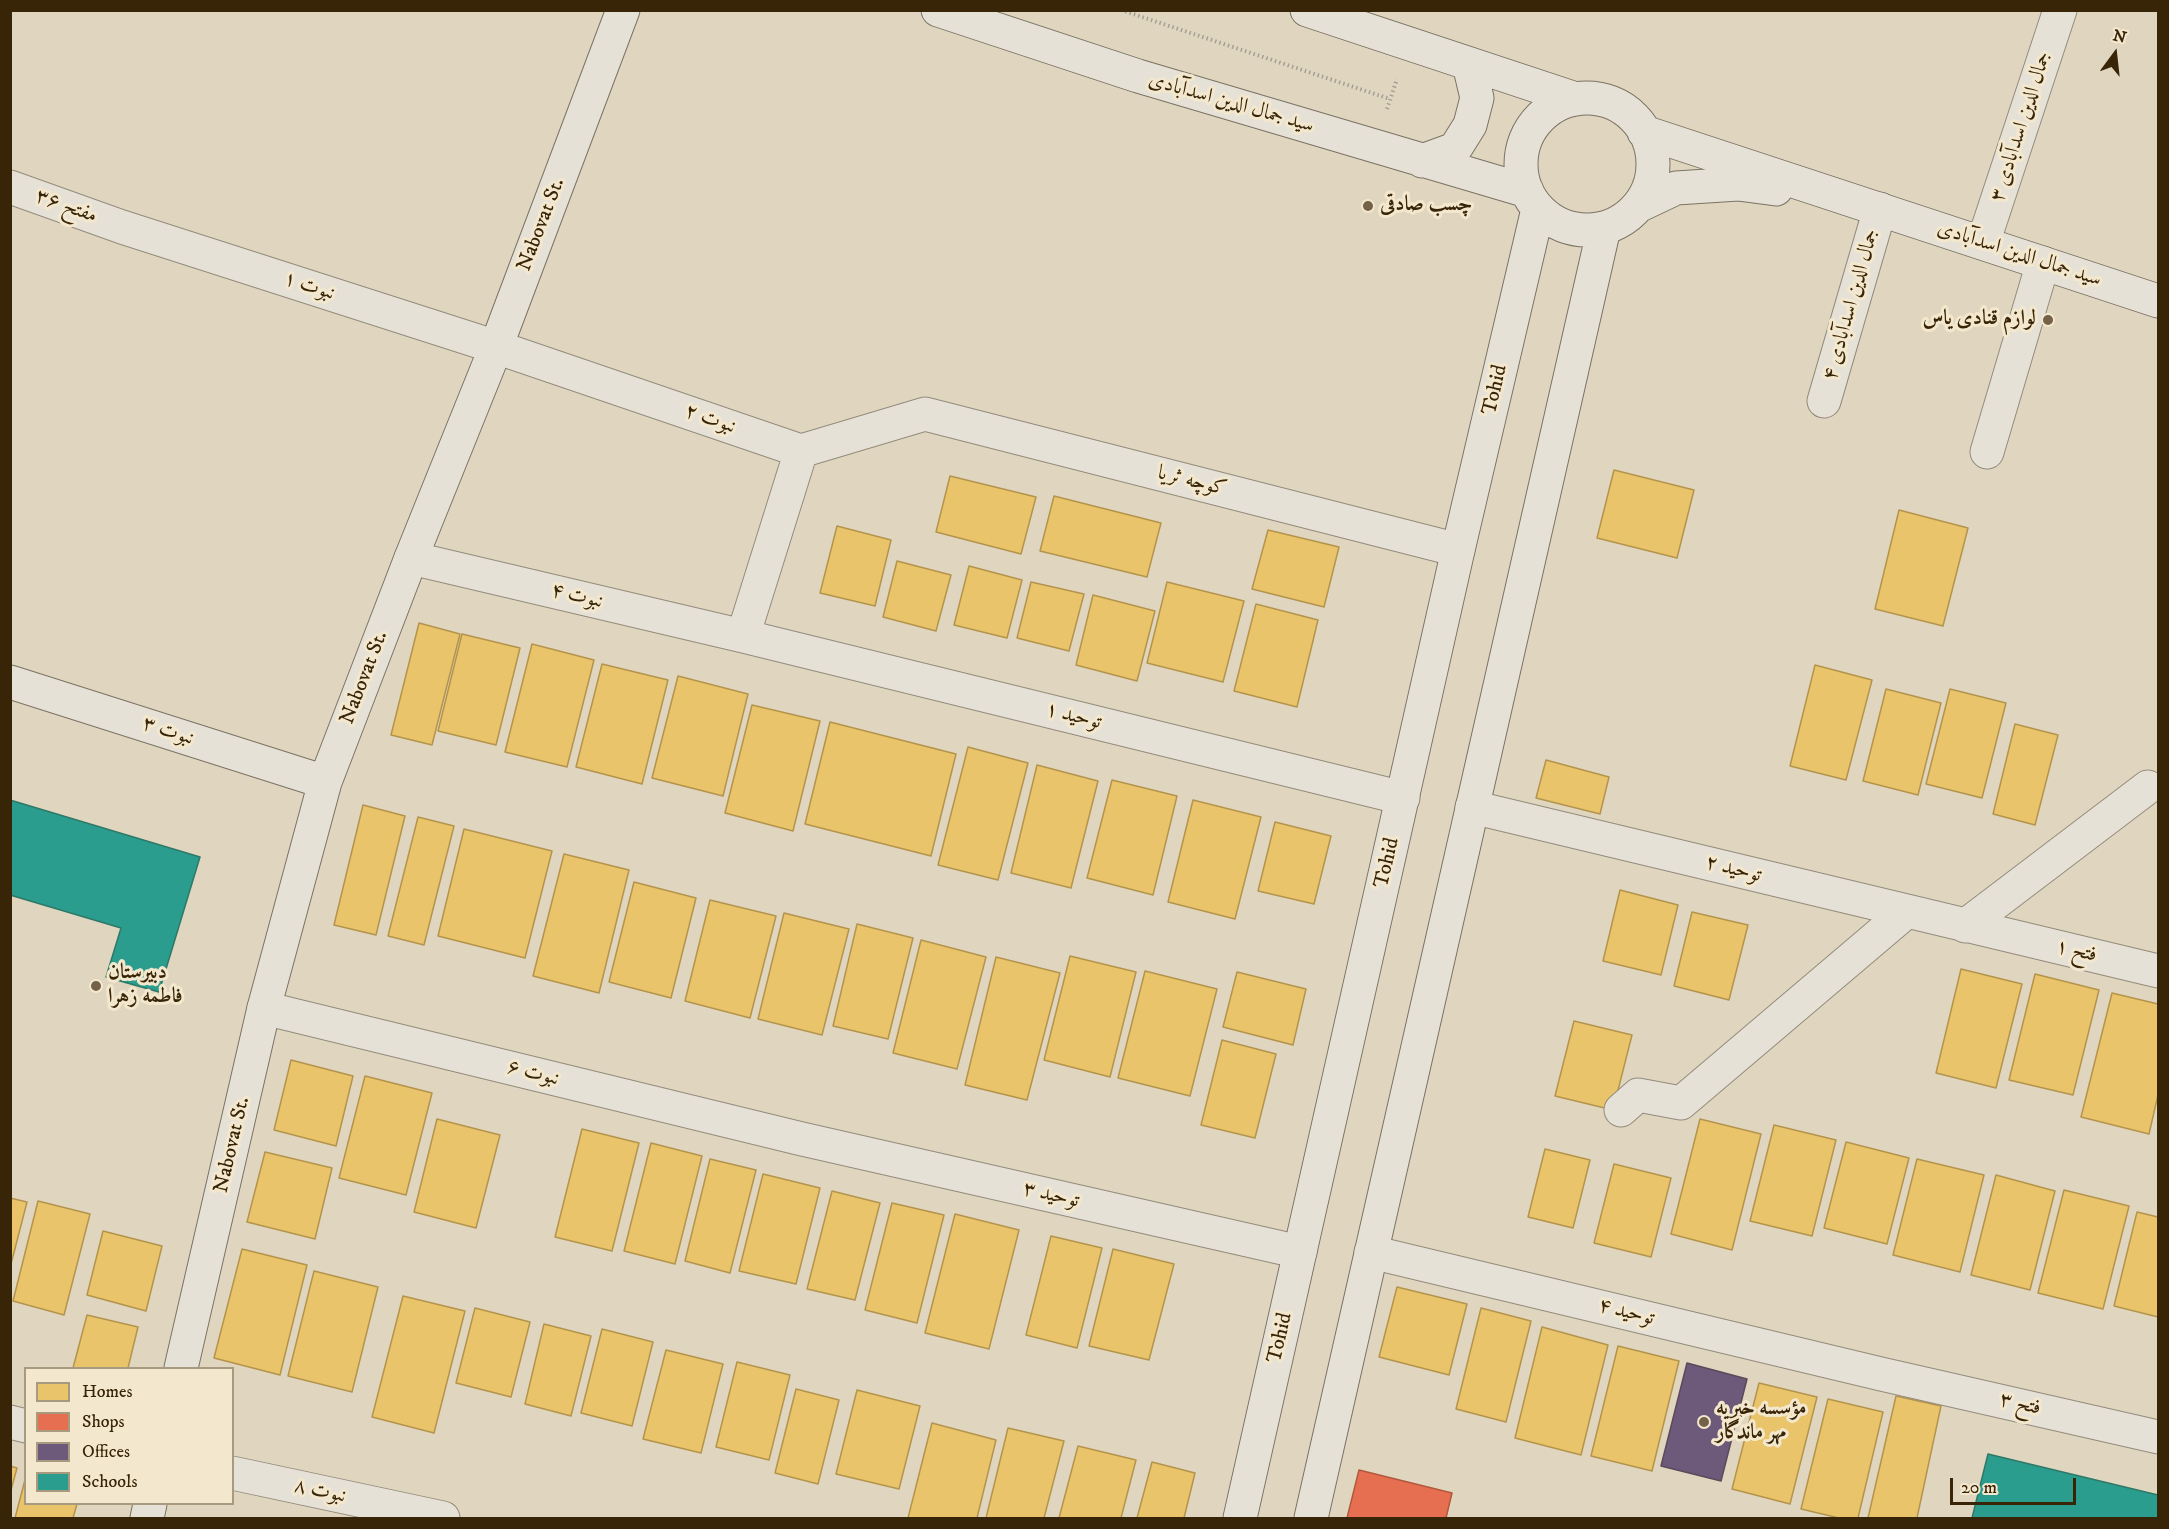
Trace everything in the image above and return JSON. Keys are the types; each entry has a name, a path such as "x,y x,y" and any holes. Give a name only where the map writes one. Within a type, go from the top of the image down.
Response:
{"street":[{"name":"Nabovat St.","path":"181,1367 264,1008 325,783 411,558 496,347 622,10"},
{"name":"سید جمال الدین اسدآبادی","path":"938,10 1138,76 1422,161 1532,200"},
{"path":"1307,10 1576,99"},
{"name":"جمال الدین اسدآبادی ۳","path":"1983,243 2060,10"},
{"path":"1422,161 1455,149 1470,125 1477,98 1468,64"},
{"path":"1576,99 1596,99 1616,104 1632,116 1644,132 1652,150 1653,170 1648,189 1638,206 1623,219 1604,228 1587,231 1552,220 1532,200 1521,173 1521,152 1528,133 1541,117 1557,105 1576,99"},
{"name":"سید جمال الدین اسدآبادی","path":"1644,132 2158,301"},
{"name":"سید جمال الدین اسدآبادی","path":"1638,206 1676,188 1738,184 1809,194 1880,209"},
{"name":"مفتح ۳۶","path":"10,187 122,227"},
{"name":"Tohid","path":"1240,1518 1458,550 1532,200"},
{"name":"جمال الدین اسدآبادی ۴","path":"1824,402 1880,209"},
{"name":"نبوت ۱","path":"122,227 496,347"},
{"path":"1311,1518 1604,228"},
{"path":"1988,452 2043,263"},
{"name":"نبوت ۲","path":"496,347 801,452"},
{"name":"کوچه ثریا","path":"801,452 925,414 1458,550"},
{"path":"743,636 801,452"},
{"name":"نبوت ۴","path":"411,558 743,636"},
{"name":"توحید ۱","path":"743,636 1403,798"},
{"name":"نبوت ۳","path":"10,682 325,783"},
{"path":"1979,929 2148,787"},
{"name":"توحید ۲","path":"1472,807 1979,929"},
{"path":"1621,1110 1638,1095 1681,1102 1906,912"},
{"name":"فتح ۱","path":"1979,929 2158,971"},
{"name":"نبوت ۶","path":"264,1008 802,1139"},
{"name":"توحید ۳","path":"802,1139 1300,1252"},
{"name":"توحید ۴","path":"1371,1252 1881,1374"},
{"name":"فتح ۳","path":"1881,1374 2158,1437"},
{"name":"نبوت ۸","path":"234,1473 442,1518"}],"path":[{"path":"1121,10 1390,99"},
{"path":"1375,147 1408,44"}],"building: Homes":[{"path":"1614,470 1694,490 1677,558 1597,538"},
{"path":"950,476 1036,497 1021,554 936,532"},
{"path":"1054,496 1161,523 1147,577 1040,551"},
{"path":"1899,510 1968,528 1943,626 1875,609"},
{"path":"837,526 891,540 875,606 820,593"},
{"path":"1268,530 1339,547 1324,607 1252,589"},
{"path":"897,561 951,575 936,631 883,617"},
{"path":"969,566 1022,580 1007,638 954,625"},
{"path":"1031,582 1084,594 1069,651 1017,638"},
{"path":"1167,582 1244,601 1223,682 1147,663"},
{"path":"1093,595 1155,611 1137,681 1076,665"},
{"path":"1256,604 1318,620 1297,707 1234,691"},
{"path":"419,623 460,634 432,745 391,735"},
{"path":"462,634 520,648 496,745 438,731"},
{"path":"532,644 594,660 567,767 505,752"},
{"path":"602,664 668,680 642,784 576,767"},
{"path":"1815,665 1872,680 1846,780 1790,766"},
{"path":"678,676 748,694 723,796 652,778"},
{"path":"1886,689 1941,703 1918,795 1863,781"},
{"path":"1950,689 2006,703 1982,798 1926,784"},
{"path":"752,705 820,721 793,831 725,813"},
{"path":"830,722 956,754 931,856 805,824"},
{"path":"2015,724 2058,735 2035,825 1993,814"},
{"path":"968,747 1028,763 998,880 938,865"},
{"path":"1546,760 1609,777 1600,814 1536,798"},
{"path":"1037,765 1098,781 1071,888 1011,873"},
{"path":"1112,780 1177,796 1153,895 1087,878"},
{"path":"1193,800 1261,817 1235,919 1168,902"},
{"path":"363,805 405,816 376,935 334,925"},
{"path":"418,817 454,826 424,945 388,936"},
{"path":"1275,822 1331,836 1314,904 1258,891"},
{"path":"464,829 552,851 525,958 438,936"},
{"path":"564,854 629,870 599,993 533,976"},
{"path":"634,882 696,898 671,998 609,982"},
{"path":"1620,890 1678,905 1661,975 1603,961"},
{"path":"710,900 776,916 750,1018 685,1001"},
{"path":"1692,912 1748,925 1729,1000 1674,986"},
{"path":"784,913 849,929 822,1035 758,1019"},
{"path":"857,924 913,938 888,1039 833,1026"},
{"path":"921,940 986,957 957,1069 893,1053"},
{"path":"1070,956 1136,972 1110,1077 1044,1060"},
{"path":"996,957 1060,973 1027,1100 965,1085"},
{"path":"1961,969 2022,984 1996,1088 1936,1073"},
{"path":"1145,971 1217,989 1190,1096 1118,1078"},
{"path":"1237,972 1306,989 1293,1045 1223,1027"},
{"path":"2035,974 2099,990 2073,1095 2009,1080"},
{"path":"2112,993 2158,1004 2158,1095 2149,1134 2081,1117"},
{"path":"1574,1021 1632,1035 1613,1110 1555,1096"},
{"path":"1222,1040 1276,1054 1255,1138 1201,1125"},
{"path":"291,1060 353,1076 336,1146 274,1130"},
{"path":"365,1076 432,1093 406,1195 339,1178"},
{"path":"437,1119 500,1135 476,1228 414,1212"},
{"path":"1700,1119 1761,1134 1732,1250 1671,1234"},
{"path":"1774,1125 1836,1140 1812,1236 1750,1221"},
{"path":"582,1129 639,1143 612,1251 555,1237"},
{"path":"1846,1142 1909,1158 1887,1244 1824,1228"},
{"path":"651,1143 702,1156 675,1264 624,1251"},
{"path":"1545,1149 1590,1160 1573,1228 1528,1217"},
{"path":"265,1152 332,1168 315,1239 247,1222"},
{"path":"710,1159 756,1170 730,1273 685,1261"},
{"path":"1917,1159 1984,1175 1960,1272 1893,1255"},
{"path":"1614,1164 1671,1178 1651,1257 1594,1243"},
{"path":"763,1174 820,1188 796,1284 739,1271"},
{"path":"1996,1175 2055,1191 2030,1290 1971,1275"},
{"path":"2064,1190 2129,1206 2103,1309 2038,1293"},
{"path":"832,1191 880,1203 855,1300 807,1289"},
{"path":"10,1198 27,1202 10,1268"},
{"path":"38,1201 90,1214 64,1315 13,1301"},
{"path":"892,1203 944,1215 917,1323 865,1310"},
{"path":"2137,1212 2158,1217 2158,1317 2114,1306"},
{"path":"955,1214 1019,1230 989,1349 925,1333"},
{"path":"103,1231 162,1246 146,1311 87,1295"},
{"path":"1051,1236 1102,1248 1077,1348 1026,1335"},
{"path":"242,1249 307,1265 280,1375 214,1358"},
{"path":"1113,1249 1174,1264 1149,1360 1089,1346"},
{"path":"314,1271 378,1287 352,1392 288,1376"},
{"path":"1397,1287 1467,1304 1449,1375 1379,1357"},
{"path":"403,1296 465,1311 434,1433 372,1417"},
{"path":"475,1308 530,1322 511,1397 456,1383"},
{"path":"1481,1308 1531,1321 1506,1422 1456,1409"},
{"path":"87,1315 138,1327 128,1367 73,1367"},
{"path":"544,1324 591,1336 571,1416 525,1404"},
{"path":"1542,1327 1608,1345 1581,1455 1515,1438"},
{"path":"602,1329 653,1342 632,1426 581,1413"},
{"path":"1618,1346 1679,1361 1652,1471 1591,1456"},
{"path":"666,1350 723,1364 701,1453 643,1439"},
{"path":"737,1362 790,1375 769,1460 716,1447"},
{"path":"1759,1383 1817,1397 1790,1504 1732,1489"},
{"path":"796,1389 839,1400 818,1484 775,1473"},
{"path":"857,1390 920,1406 899,1489 836,1474"},
{"path":"1896,1396 1941,1406 1917,1518 1868,1518"},
{"path":"1828,1399 1883,1412 1858,1518 1839,1518 1801,1509"},
{"path":"932,1423 996,1440 977,1518 908,1518"},
{"path":"1008,1428 1064,1441 1044,1518 986,1518"},
{"path":"1078,1446 1136,1460 1121,1518 1059,1518"},
{"path":"1152,1462 1195,1473 1184,1518 1137,1518"},
{"path":"10,1466 17,1468 10,1494"},
{"path":"24,1484 24,1505 77,1505 73,1518 15,1518"}],"building: Shops":[{"path":"1359,1470 1452,1493 1446,1518 1347,1518"}],"building: Offices":[{"name":"مؤسسه خیریه مهر ماندگار","path":"1687,1363 1747,1379 1721,1481 1661,1466"}],"building: Schools":[{"path":"10,800 200,857 159,992 106,977 121,928 10,895"},
{"path":"1988,1454 2158,1495 2158,1518 1972,1518"}],"place":[{"name":"چسب صادقی","path":"1368,206"},
{"name":"لوازم قنادی یاس","path":"2048,320"},
{"name":"دبیرستان فاطمه زهرا","path":"96,986"},
{"name":"مؤسسه خیریه مهر ماندگار","path":"1704,1422"}]}
